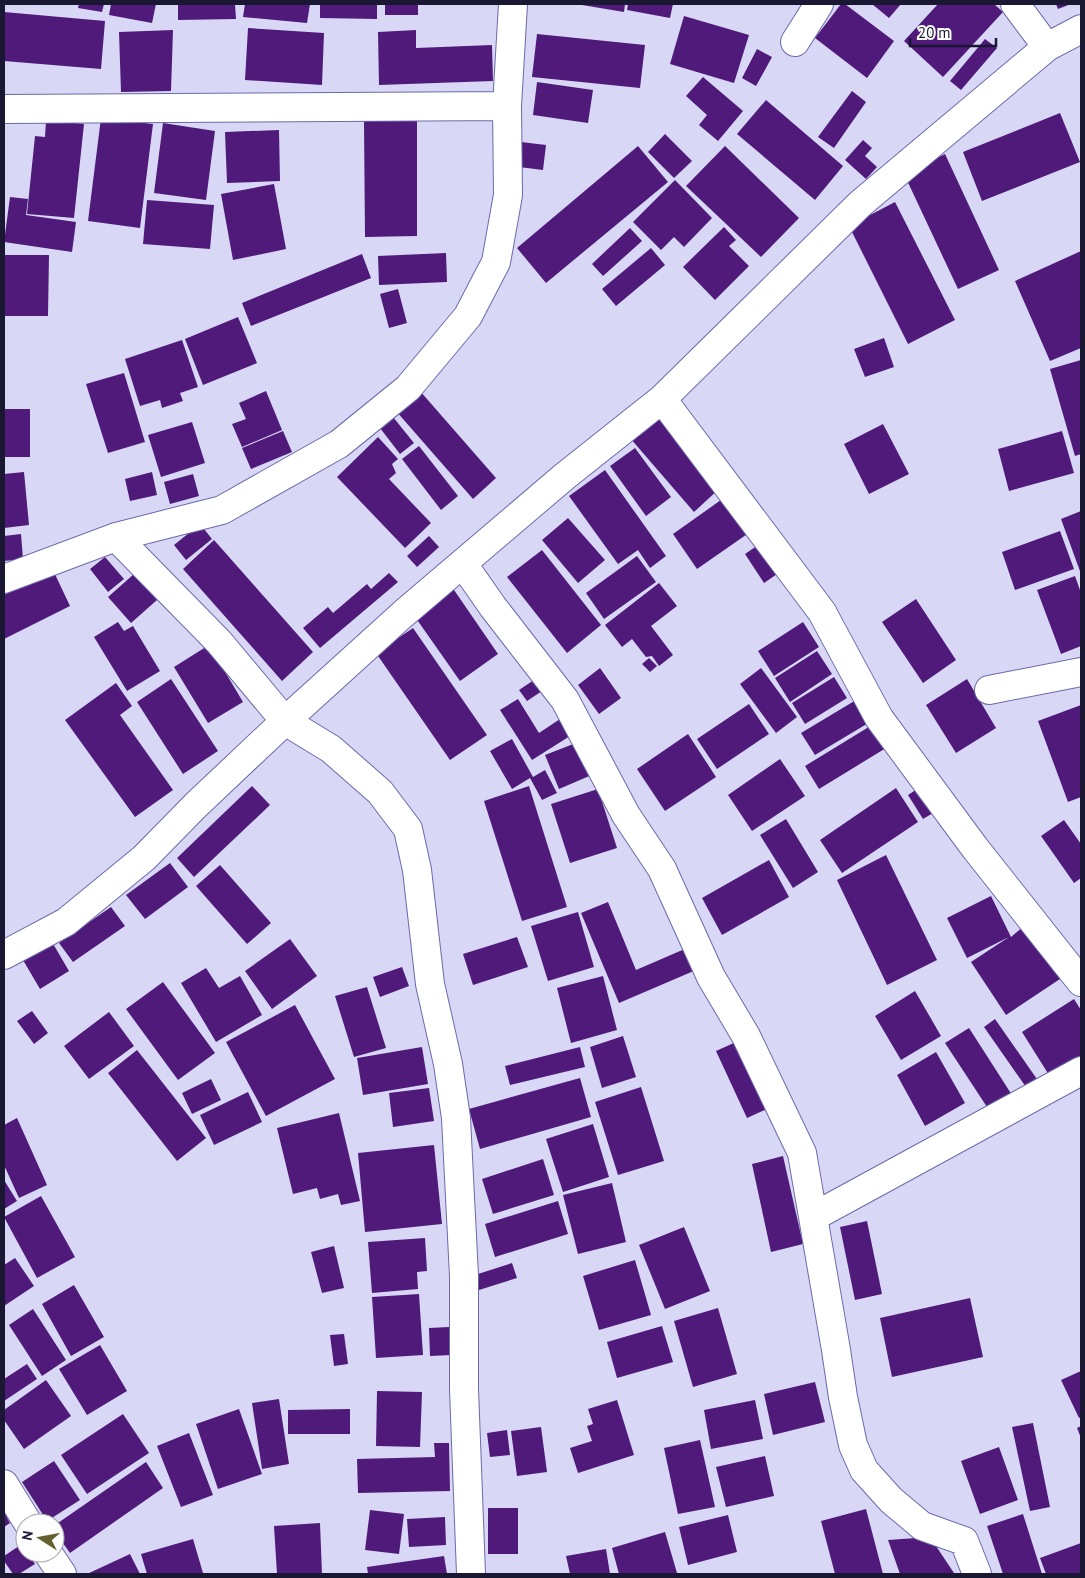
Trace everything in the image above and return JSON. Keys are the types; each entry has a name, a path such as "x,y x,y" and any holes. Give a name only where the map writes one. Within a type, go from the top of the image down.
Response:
{"street":[{"path":"4,579 116,537 222,510 339,444 408,388 468,316 496,262 508,195 507,106 513,4"},
{"path":"795,42 819,4"},
{"path":"1015,4 1047,46"},
{"path":"4,955 66,922 144,858 196,805 285,721 403,614 565,476 662,399 860,204 1047,46 1081,29"},
{"path":"4,109 507,106"},
{"path":"662,399 822,612 880,718 975,848 1081,982"},
{"path":"116,537 219,642 285,721 331,749 380,792 408,829 417,870 430,984 448,1064 456,1118 464,1276 464,1389 471,1574"},
{"path":"463,564 493,607 565,700 626,815 662,869 711,977 746,1036 802,1153 843,1397 853,1445 864,1470 892,1500 922,1526 964,1541 977,1574"},
{"path":"989,690 1081,672"},
{"path":"813,1217 1081,1071"},
{"path":"4,1484 22,1513"},
{"path":"55,1563 62,1574"}],"building":[{"path":"79,4 104,4 102,12 78,8"},
{"path":"111,4 156,4 152,23 109,15"},
{"path":"178,4 235,4 236,19 178,20"},
{"path":"245,4 310,4 307,23 243,17"},
{"path":"320,4 377,4 377,19 320,18"},
{"path":"385,4 418,4 418,15 385,15"},
{"path":"576,4 625,4 624,12"},
{"path":"628,4 673,4 670,18 627,10"},
{"path":"841,4 845,4 894,41 867,78 815,38"},
{"path":"872,4 901,4 889,18"},
{"path":"938,4 994,4 1003,12 943,77 904,41"},
{"path":"1056,4 1071,4 1058,9"},
{"path":"4,12 105,21 101,69 4,61"},
{"path":"684,16 749,35 734,83 670,64"},
{"path":"248,28 324,33 322,85 245,80"},
{"path":"173,30 171,91 121,92 119,32"},
{"path":"416,30 416,48 492,45 493,81 379,85 378,32"},
{"path":"537,34 645,45 640,88 532,77"},
{"path":"985,39 997,48 961,90 950,81"},
{"path":"757,49 772,57 756,86 742,78"},
{"path":"703,77 743,111 718,141 699,125 707,115 686,96"},
{"path":"537,82 593,90 588,123 533,115"},
{"path":"852,91 866,102 834,148 818,137"},
{"path":"766,100 843,166 815,200 737,134"},
{"path":"1060,113 1080,162 982,201 963,152"},
{"path":"101,118 153,124 140,228 88,221"},
{"path":"46,120 84,124 74,218 27,214 35,136 45,137"},
{"path":"417,120 417,236 365,237 364,121"},
{"path":"163,123 215,131 206,200 154,193"},
{"path":"279,130 280,181 227,183 225,132"},
{"path":"665,134 692,161 674,178 648,152"},
{"path":"863,140 872,148 865,156 877,167 866,179 845,160"},
{"path":"521,142 546,145 543,170 519,167"},
{"path":"638,146 668,182 546,283 517,248"},
{"path":"725,146 799,218 761,257 686,186"},
{"path":"945,154 999,270 958,289 904,174"},
{"path":"675,180 712,218 684,247 674,237 661,250 633,222"},
{"path":"274,184 286,249 233,260 221,194"},
{"path":"10,197 28,199 26,215 76,222 72,252 4,242"},
{"path":"147,200 214,205 210,249 143,244"},
{"path":"895,202 955,320 908,344 849,226"},
{"path":"724,227 736,240 729,246 749,266 715,300 683,267"},
{"path":"630,228 642,241 603,276 592,264"},
{"path":"651,248 665,265 616,306 602,289"},
{"path":"1081,251 1081,348 1050,361 1015,281"},
{"path":"446,253 447,282 379,285 378,256"},
{"path":"362,254 371,278 251,326 242,303"},
{"path":"4,255 49,255 48,316 4,316"},
{"path":"398,289 407,323 389,328 380,294"},
{"path":"238,317 257,363 203,385 185,339"},
{"path":"884,338 894,367 865,377 854,349"},
{"path":"182,340 198,387 180,393 183,401 162,408 160,400 140,406 125,359"},
{"path":"1081,360 1081,454 1075,456 1050,369"},
{"path":"124,373 145,442 108,453 86,384"},
{"path":"266,391 282,430 242,447 232,424 246,419 239,403"},
{"path":"420,391 496,478 473,499 396,411"},
{"path":"4,409 30,409 30,457 4,457"},
{"path":"656,415 719,489 694,512 630,438"},
{"path":"393,417 414,443 400,454 380,428"},
{"path":"192,422 205,463 161,477 148,435"},
{"path":"883,424 909,474 869,494 844,444"},
{"path":"283,431 292,452 251,469 242,448"},
{"path":"1062,431 1074,473 1009,491 998,449"},
{"path":"378,437 398,459 392,464 396,473 389,479 431,523 405,548 337,477"},
{"path":"419,446 458,496 441,510 402,459"},
{"path":"635,448 671,497 646,516 610,466"},
{"path":"605,470 666,556 650,568 638,550 618,564 569,496"},
{"path":"24,472 29,525 4,528 4,474"},
{"path":"152,472 157,495 130,501 125,479"},
{"path":"193,474 199,496 170,504 164,482"},
{"path":"728,495 753,530 697,569 673,534"},
{"path":"1081,511 1081,574 1061,519"},
{"path":"568,518 605,560 578,583 542,540"},
{"path":"200,524 212,539 186,560 174,545"},
{"path":"1060,531 1074,569 1015,590 1002,552"},
{"path":"21,534 23,559 4,561 4,536"},
{"path":"429,536 439,547 417,567 407,556"},
{"path":"214,540 313,652 282,681 183,569"},
{"path":"764,541 783,570 764,583 745,554"},
{"path":"542,550 601,625 567,653 507,577"},
{"path":"637,556 656,582 604,619 586,593"},
{"path":"105,557 124,579 108,592 90,569"},
{"path":"53,570 70,606 4,639 4,595"},
{"path":"389,573 398,582 320,648 303,628 328,607 333,613 367,584 371,589"},
{"path":"134,574 157,600 131,623 108,597"},
{"path":"1075,576 1081,593 1081,646 1061,654 1037,590"},
{"path":"659,583 677,606 651,626 673,655 659,666 652,656 646,657 632,639 622,647 605,625"},
{"path":"452,587 498,654 460,681 413,614"},
{"path":"916,599 956,660 923,683 882,622"},
{"path":"118,622 124,631 133,626 160,671 127,691 94,637"},
{"path":"803,622 819,647 774,676 758,651"},
{"path":"413,628 487,735 450,760 376,653"},
{"path":"209,645 243,702 208,723 174,667"},
{"path":"817,651 832,674 790,702 775,678"},
{"path":"649,658 657,666 650,672 642,664"},
{"path":"600,668 621,698 599,714 578,685"},
{"path":"761,668 797,717 776,733 740,684"},
{"path":"834,677 847,698 805,724 792,703"},
{"path":"537,678 545,689 527,701 519,690"},
{"path":"171,679 218,751 183,774 137,702"},
{"path":"967,679 996,728 956,753 926,705"},
{"path":"116,683 132,706 120,715 173,790 135,817 65,720"},
{"path":"518,699 539,733 560,719 570,736 532,760 500,710"},
{"path":"856,700 870,722 815,755 801,733"},
{"path":"749,704 769,734 717,769 697,739"},
{"path":"1081,705 1081,797 1068,802 1038,721"},
{"path":"872,725 886,748 819,789 805,766"},
{"path":"688,734 716,777 665,811 637,769"},
{"path":"512,739 533,777 545,770 557,793 542,800 530,778 512,789 490,751"},
{"path":"581,741 594,774 559,789 545,755"},
{"path":"780,759 805,796 752,831 728,795"},
{"path":"923,785 938,810 923,819 908,795"},
{"path":"252,786 270,805 194,877 177,858"},
{"path":"529,786 567,907 522,921 484,801"},
{"path":"896,788 918,822 842,873 820,840"},
{"path":"598,789 617,848 570,863 551,804"},
{"path":"786,819 818,872 793,888 760,835"},
{"path":"1064,820 1081,844 1081,878 1074,883 1041,836"},
{"path":"886,855 937,960 887,985 837,880"},
{"path":"769,860 789,897 722,935 702,898"},
{"path":"170,863 188,887 145,919 126,895"},
{"path":"220,865 271,923 247,944 196,886"},
{"path":"991,896 1011,937 1030,921 1066,975 1006,1015 971,962 1009,937 967,958 947,918"},
{"path":"608,902 636,970 687,948 696,970 619,1003 581,913"},
{"path":"111,907 125,926 73,962 59,943"},
{"path":"578,912 594,967 548,981 531,926"},
{"path":"517,937 528,967 473,985 463,954"},
{"path":"290,939 317,976 272,1009 245,971"},
{"path":"52,942 69,971 40,989 23,960"},
{"path":"402,967 409,986 380,997 373,977"},
{"path":"206,968 219,988 240,976 262,1015 216,1042 181,983"},
{"path":"603,976 617,1030 571,1043 557,988"},
{"path":"163,982 215,1053 178,1080 126,1009"},
{"path":"367,987 386,1048 354,1057 335,996"},
{"path":"915,991 941,1036 901,1060 875,1016"},
{"path":"1074,999 1081,1010 1081,1055 1049,1075 1022,1032"},
{"path":"295,1005 335,1079 266,1116 226,1042"},
{"path":"32,1011 48,1033 34,1044 17,1021"},
{"path":"109,1012 134,1046 89,1079 64,1046"},
{"path":"995,1019 1039,1082 1028,1090 984,1027"},
{"path":"969,1028 1012,1095 989,1110 945,1043"},
{"path":"623,1036 636,1077 602,1088 590,1047"},
{"path":"736,1042 767,1109 747,1118 716,1051"},
{"path":"422,1047 428,1084 363,1095 357,1058"},
{"path":"580,1047 585,1067 510,1085 505,1066"},
{"path":"137,1050 206,1138 177,1161 108,1073"},
{"path":"936,1052 965,1103 925,1126 897,1075"},
{"path":"580,1078 591,1117 480,1149 469,1109"},
{"path":"211,1079 221,1100 192,1114 182,1093"},
{"path":"641,1087 664,1161 618,1175 595,1102"},
{"path":"429,1088 434,1121 393,1127 389,1093"},
{"path":"248,1092 262,1122 214,1145 200,1115"},
{"path":"339,1113 360,1201 341,1205 338,1194 320,1199 317,1188 293,1194 277,1128"},
{"path":"17,1118 47,1185 19,1198 4,1165 4,1125"},
{"path":"593,1124 609,1177 563,1192 546,1139"},
{"path":"434,1145 442,1224 365,1232 358,1153"},
{"path":"783,1156 803,1244 771,1252 752,1164"},
{"path":"543,1159 554,1195 493,1214 482,1179"},
{"path":"4,1180 17,1201 4,1209"},
{"path":"612,1183 626,1242 578,1254 563,1195"},
{"path":"41,1196 75,1257 37,1278 4,1217"},
{"path":"558,1201 568,1234 495,1257 485,1224"},
{"path":"867,1221 882,1294 855,1300 840,1227"},
{"path":"684,1227 710,1291 665,1309 639,1245"},
{"path":"425,1238 427,1271 417,1272 418,1289 372,1293 368,1242"},
{"path":"334,1246 344,1288 322,1293 311,1252"},
{"path":"15,1258 34,1286 4,1306 4,1265"},
{"path":"635,1260 651,1315 599,1330 583,1276"},
{"path":"512,1263 517,1278 479,1290 475,1275"},
{"path":"74,1285 104,1337 71,1356 42,1304"},
{"path":"419,1294 423,1355 376,1358 372,1297"},
{"path":"970,1298 983,1357 892,1377 880,1318"},
{"path":"718,1308 737,1374 693,1387 674,1321"},
{"path":"33,1309 66,1360 42,1376 9,1325"},
{"path":"662,1326 673,1362 617,1378 607,1342"},
{"path":"449,1327 451,1355 430,1356 429,1328"},
{"path":"344,1334 348,1364 334,1366 330,1335"},
{"path":"100,1345 127,1391 87,1415 59,1369"},
{"path":"27,1364 37,1379 4,1401 4,1379"},
{"path":"1081,1371 1081,1417 1079,1418 1061,1380"},
{"path":"46,1380 71,1416 24,1449 4,1420 4,1410"},
{"path":"815,1382 825,1422 773,1435 764,1394"},
{"path":"377,1391 422,1392 420,1447 376,1446"},
{"path":"279,1399 289,1464 262,1469 252,1403"},
{"path":"617,1400 634,1455 578,1473 570,1448 592,1441 587,1426 593,1424 588,1409"},
{"path":"755,1400 763,1439 711,1449 704,1410"},
{"path":"239,1409 262,1474 218,1489 196,1424"},
{"path":"350,1409 350,1434 288,1434 288,1410"},
{"path":"123,1414 149,1453 87,1494 61,1455"},
{"path":"1033,1423 1050,1507 1030,1511 1012,1427"},
{"path":"1081,1426 1081,1438 1077,1428"},
{"path":"541,1427 547,1472 517,1476 511,1431"},
{"path":"507,1430 510,1455 490,1457 487,1433"},
{"path":"189,1433 213,1495 181,1507 157,1446"},
{"path":"700,1440 715,1507 678,1514 664,1448"},
{"path":"434,1443 449,1443 450,1491 358,1493 357,1459 435,1457"},
{"path":"999,1447 1018,1500 980,1514 961,1461"},
{"path":"765,1456 774,1496 726,1507 716,1467"},
{"path":"54,1461 80,1500 60,1513 42,1513 22,1482"},
{"path":"146,1462 163,1488 70,1553 65,1546 65,1518"},
{"path":"488,1508 518,1508 518,1554 488,1554"},
{"path":"866,1509 883,1574 835,1574 821,1521"},
{"path":"370,1510 404,1514 399,1554 365,1550"},
{"path":"4,1512 10,1523 4,1527"},
{"path":"1023,1514 1042,1574 1003,1574 987,1526"},
{"path":"728,1515 737,1552 688,1565 679,1527"},
{"path":"445,1517 446,1545 409,1547 407,1519"},
{"path":"320,1523 322,1574 277,1574 274,1526"},
{"path":"665,1532 677,1573 619,1574 612,1548"},
{"path":"930,1537 954,1573 900,1574 888,1540"},
{"path":"193,1539 203,1573 147,1574 141,1554"},
{"path":"1081,1543 1081,1574 1046,1574 1040,1558"},
{"path":"15,1549 15,1563 35,1564 19,1574 13,1574 4,1561 4,1556"},
{"path":"606,1549 610,1574 570,1574 566,1556"},
{"path":"130,1554 140,1574 87,1574"},
{"path":"444,1556 447,1574 368,1574 367,1567"}]}
